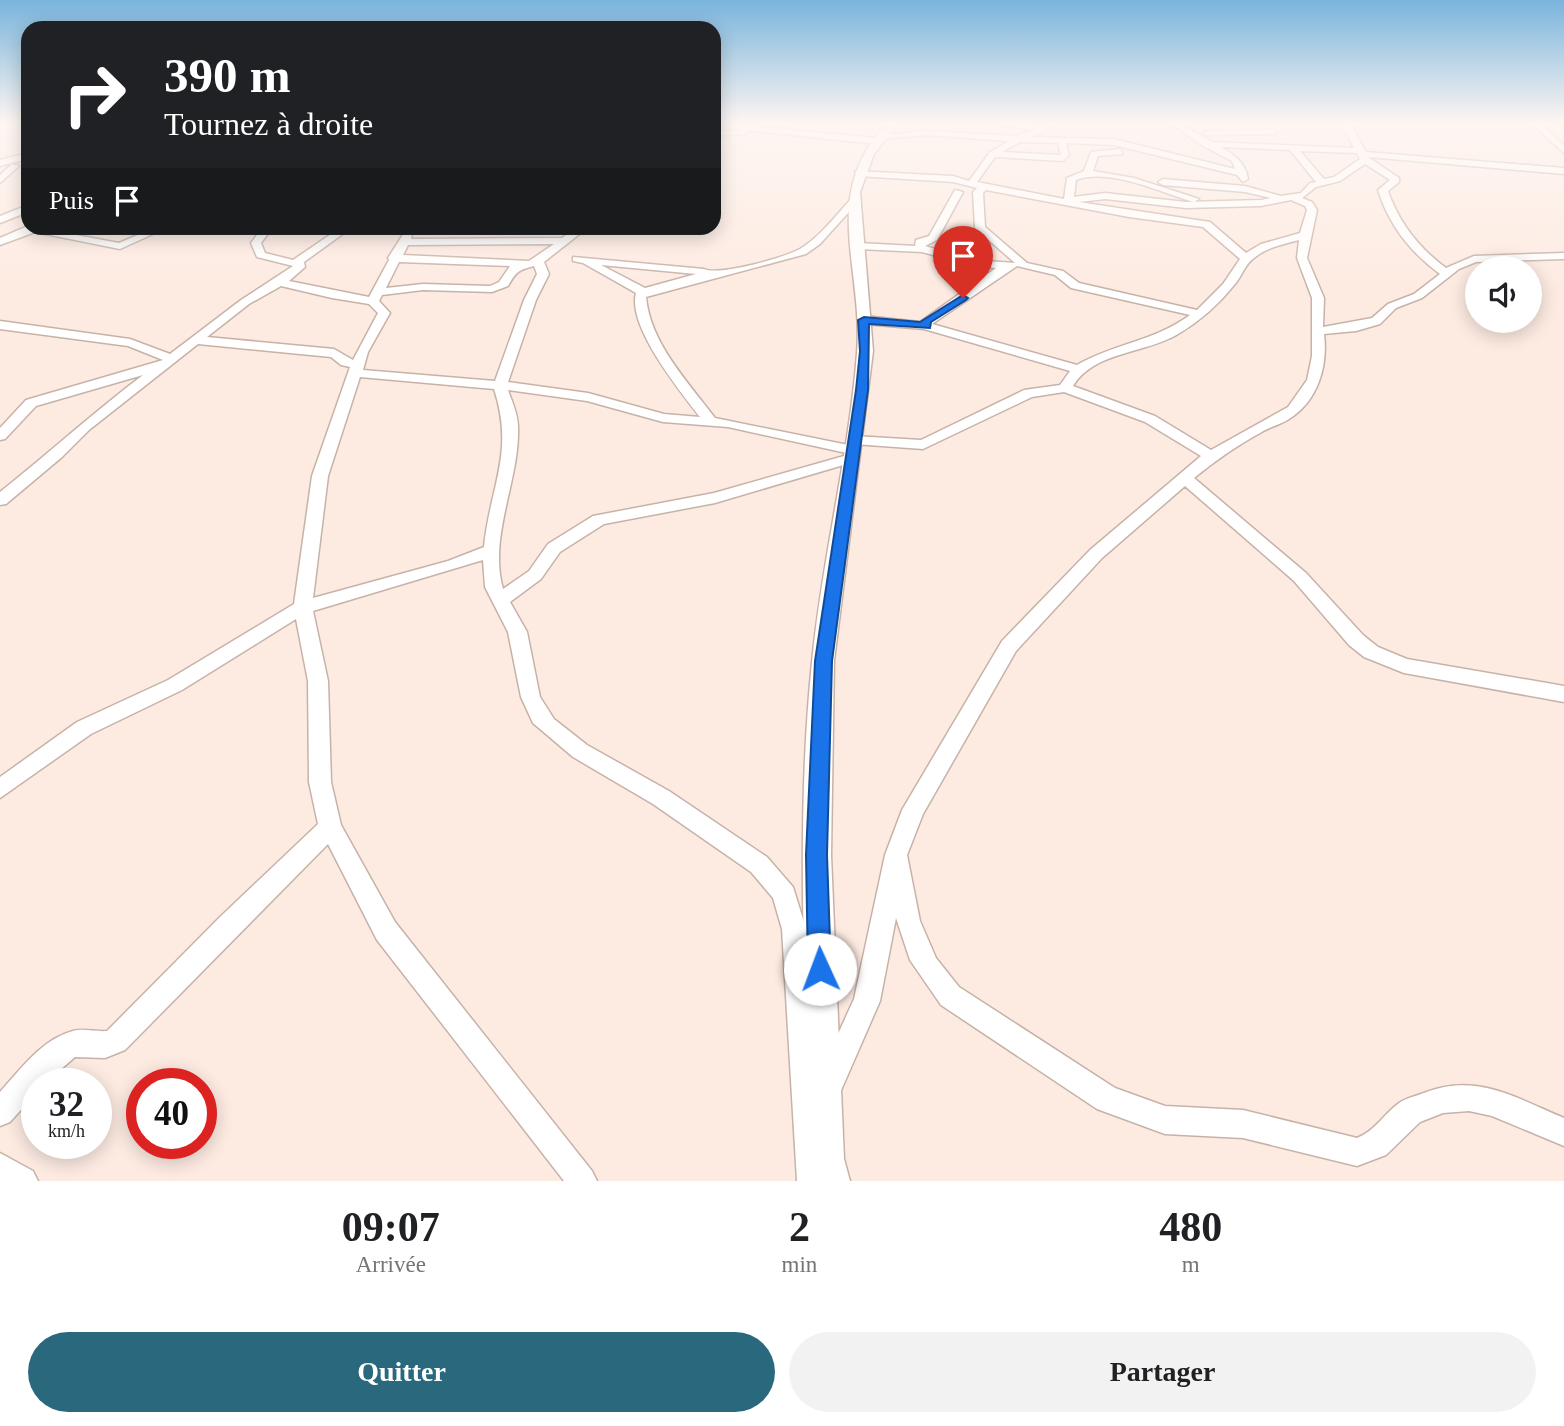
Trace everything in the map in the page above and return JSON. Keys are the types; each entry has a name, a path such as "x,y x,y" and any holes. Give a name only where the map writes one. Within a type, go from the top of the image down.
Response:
{"street":[{"path":"712,423 662,358 641,308 640,295 703,276 722,275 802,252 816,242 860,177"},
{"path":"921,249 920,242 933,238 960,188 971,177"},
{"path":"1068,201 1074,177"},
{"path":"1111,177 1217,205"},
{"path":"1243,177 1245,189"},
{"path":"1316,177 1322,183"},
{"path":"1068,201 1110,196 1186,205 1217,205 1304,195 1313,185 1339,177"},
{"path":"1392,177 1396,180 1382,190 1392,220 1412,243 1447,274"},
{"path":"827,1089 867,1001 896,855 913,810 1009,646 1096,554 1211,456 1260,426 1284,416 1303,397 1314,380 1321,351 1317,331 1318,298 1302,258 1312,210 1309,204 1245,189 1145,182 1150,186"},
{"path":"856,185 960,188 1068,201 1129,214 1196,221 1212,227"},
{"path":"856,185 960,188 978,192 981,228 1023,265"},
{"path":"832,1181 827,1159 827,1089 817,855 819,730 823,661 865,351 856,185"},
{"path":"1186,205 1246,259"},
{"path":"0,221 21,211"},
{"path":"0,221 21,225"},
{"path":"0,242 21,232"},
{"path":"69,235 120,246 144,235"},
{"path":"0,500 57,454 84,427 194,341 245,302 298,269 301,265 297,262 261,256 256,243 262,235"},
{"path":"331,235 334,238"},
{"path":"297,262 338,235"},
{"path":"402,242 519,265 538,262 573,235"},
{"path":"1065,388 1080,370 1163,337 1199,314 1234,278 1246,259 1262,249 1305,235"},
{"path":"402,242 566,241"},
{"path":"375,296 402,242"},
{"path":"859,246 921,249 974,263 1004,267 1023,265 1059,273 1075,286 1199,314"},
{"path":"551,251 589,262 643,292"},
{"path":"1317,331 1356,327 1376,321 1392,306 1418,296 1447,274 1474,259 1564,257"},
{"path":"577,259 722,275"},
{"path":"538,262 543,274 530,295 519,342 500,385 509,410 511,428 491,551 492,580 499,601 514,622 530,692 545,724 594,761 643,787 727,842 758,864 778,884 790,907 794,929 812,1181"},
{"path":"283,280 288,286 375,296 423,287 492,289 504,284 509,272 519,265"},
{"path":"926,326 925,321 991,279 1004,267"},
{"path":"375,296 384,313 356,369 320,476 303,607 318,681 320,782 330,827 386,931 582,1181"},
{"path":"864,320 926,326 1080,370"},
{"path":"0,325 130,342 169,362"},
{"path":"194,341 334,353 356,369 588,397 651,415 763,429 853,449"},
{"path":"0,436 31,403 169,362"},
{"path":"499,601 531,579 554,548 590,524 608,518 715,498 853,449 923,444 1029,393 1065,388 1150,419 1211,456"},
{"path":"1184,478 1300,577 1356,640 1378,656 1404,666 1564,694"},
{"path":"0,789 84,728 175,685 303,607 453,565 491,551"},
{"path":"0,1112 67,1046 85,1042 105,1046 116,1041 229,925 330,827"},
{"path":"896,855 906,918 918,954 932,976 950,996 1107,1099 1138,1112 1190,1123 1243,1124 1357,1152 1376,1145 1410,1112 1443,1099 1469,1097 1492,1102 1564,1132"},
{"path":"0,1168 23,1181"}],"route":[{"path":"820,969 817,855 823,661 862,390 864,320 926,326 925,321 963,298"}]}
